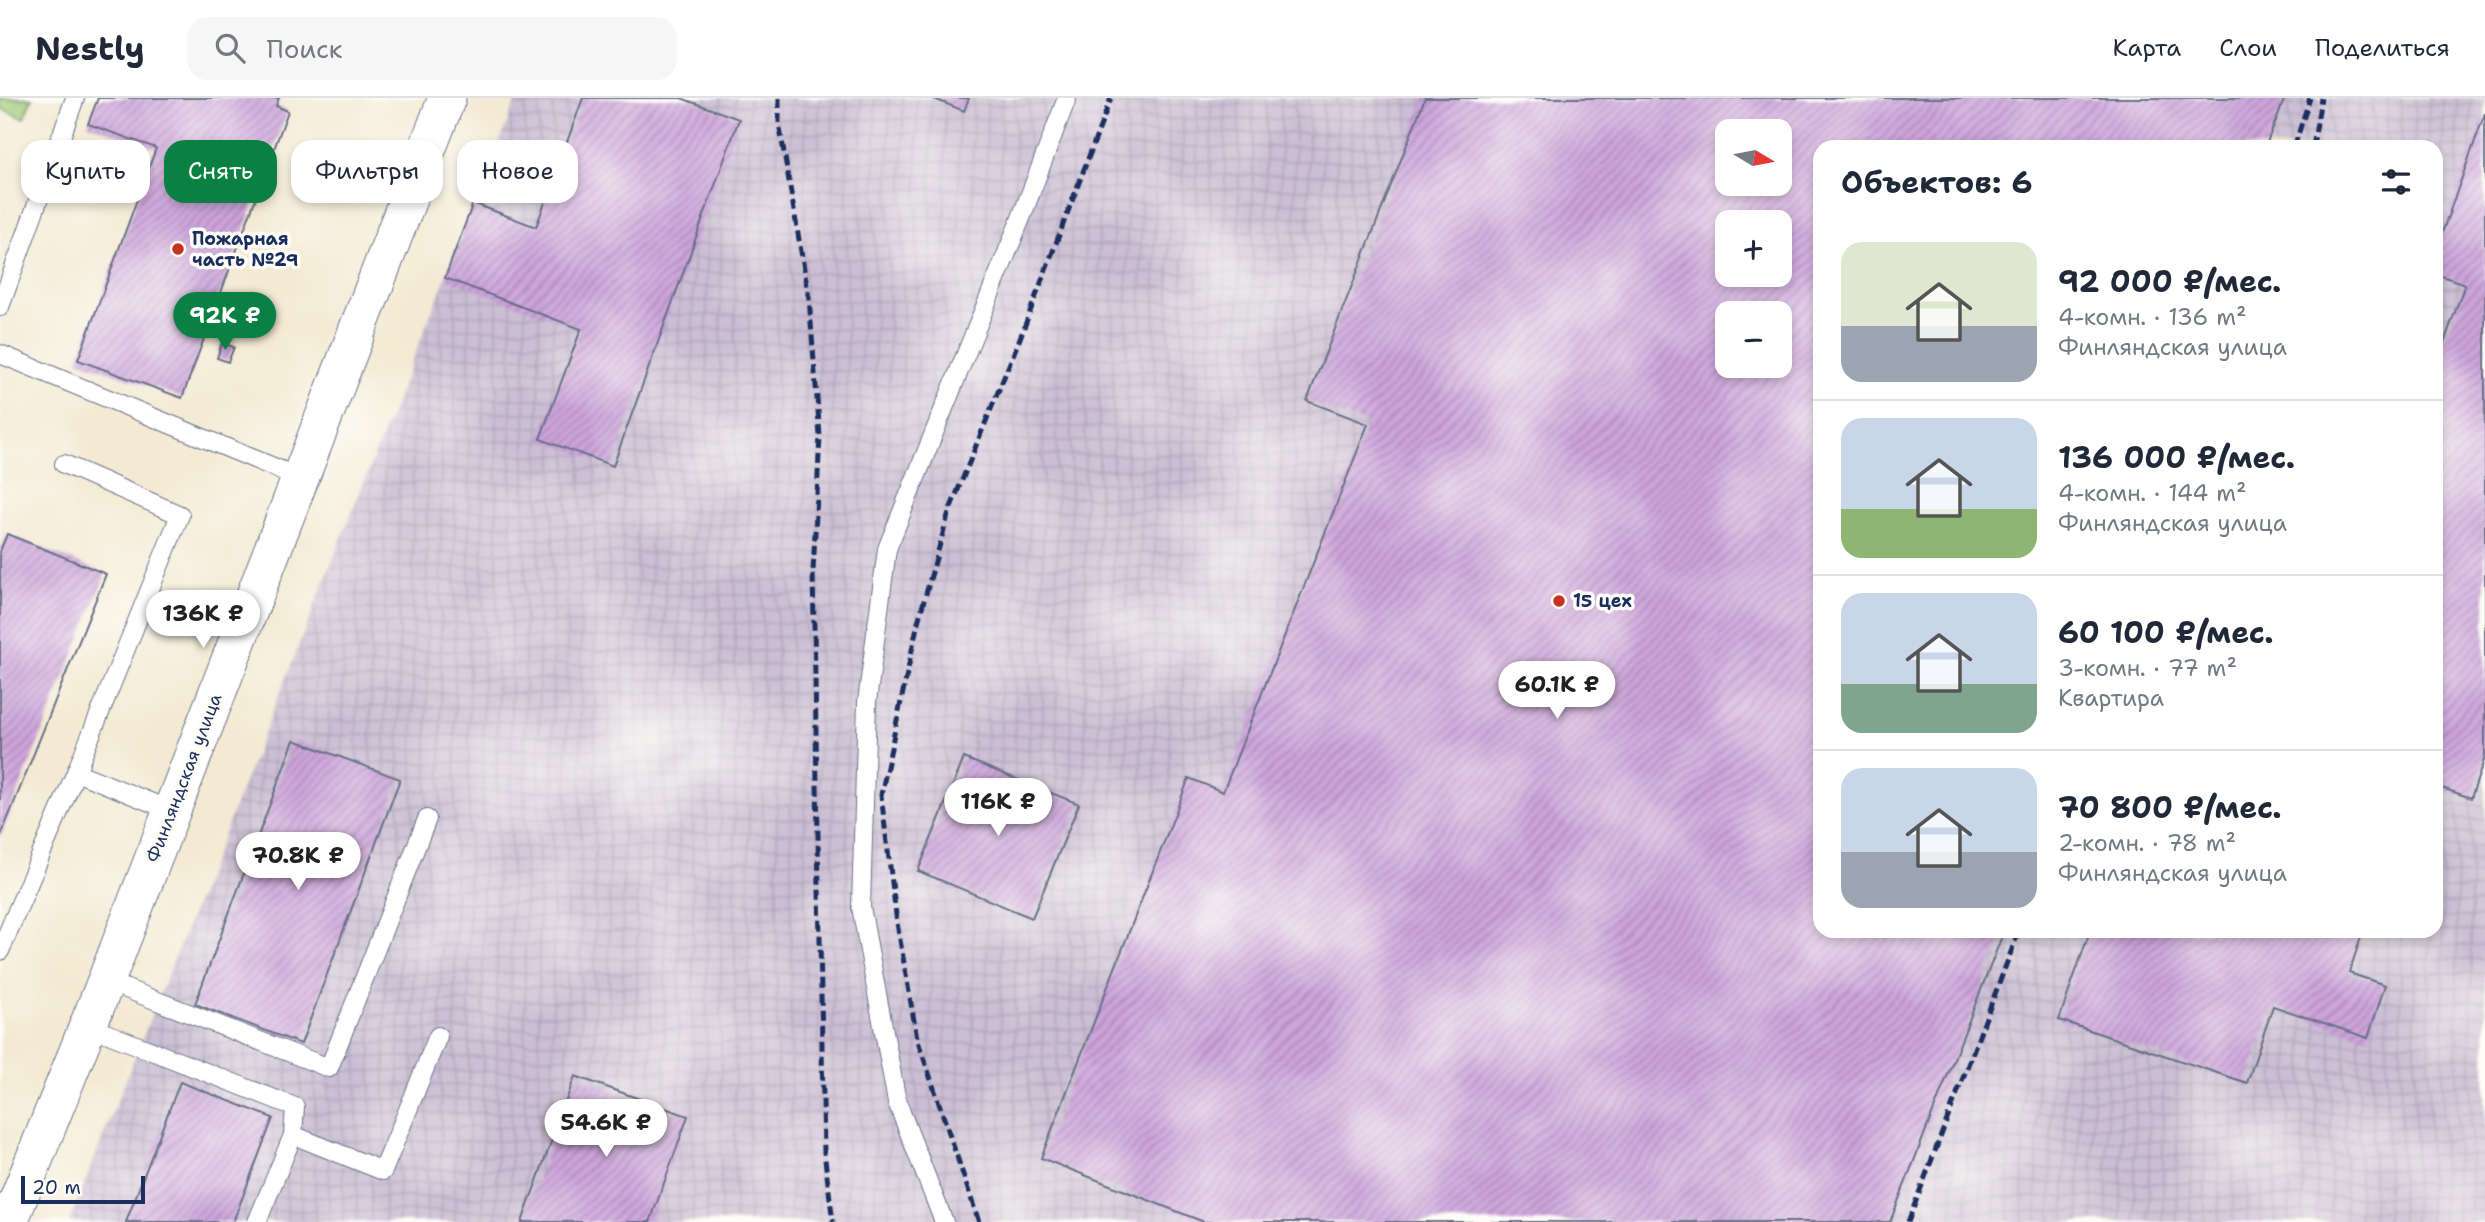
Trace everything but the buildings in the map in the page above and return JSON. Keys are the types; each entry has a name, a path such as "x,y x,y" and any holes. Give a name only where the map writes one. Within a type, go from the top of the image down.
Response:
{"street":[{"name":"Финляндская улица","path":"9,1222 106,981 447,98"}],"lane":[{"path":"0,307 75,98"},
{"path":"944,1222 897,1102 861,907 867,702 887,549 1067,98"},
{"path":"0,354 300,478"},
{"path":"0,951 180,515 64,464"},
{"path":"76,772 172,811"},
{"path":"106,981 329,1068 427,819"},
{"path":"88,1026 295,1107 293,1135 257,1222"},
{"path":"293,1135 383,1171 438,1036"}],"shaded area":[{"path":"517,98 2485,98 2485,1222 69,1222 475,203 578,203 578,140 500,140"}],"green space":[{"path":"0,98 32,98 24,118 0,108"}],"railway":[{"path":"779,98 779,123 809,298 820,436 813,572 824,1152 833,1222"},
{"path":"979,1222 917,1038 897,923 881,795 918,622 949,512 1022,333 1111,98"},
{"path":"2296,140 2310,98"},
{"path":"2314,140 2321,98"},
{"path":"1908,1222 2016,938"}],"place":[{"name":"Пожарная часть №29","path":"178,249"},
{"name":"15 цех","path":"1559,601"}]}
